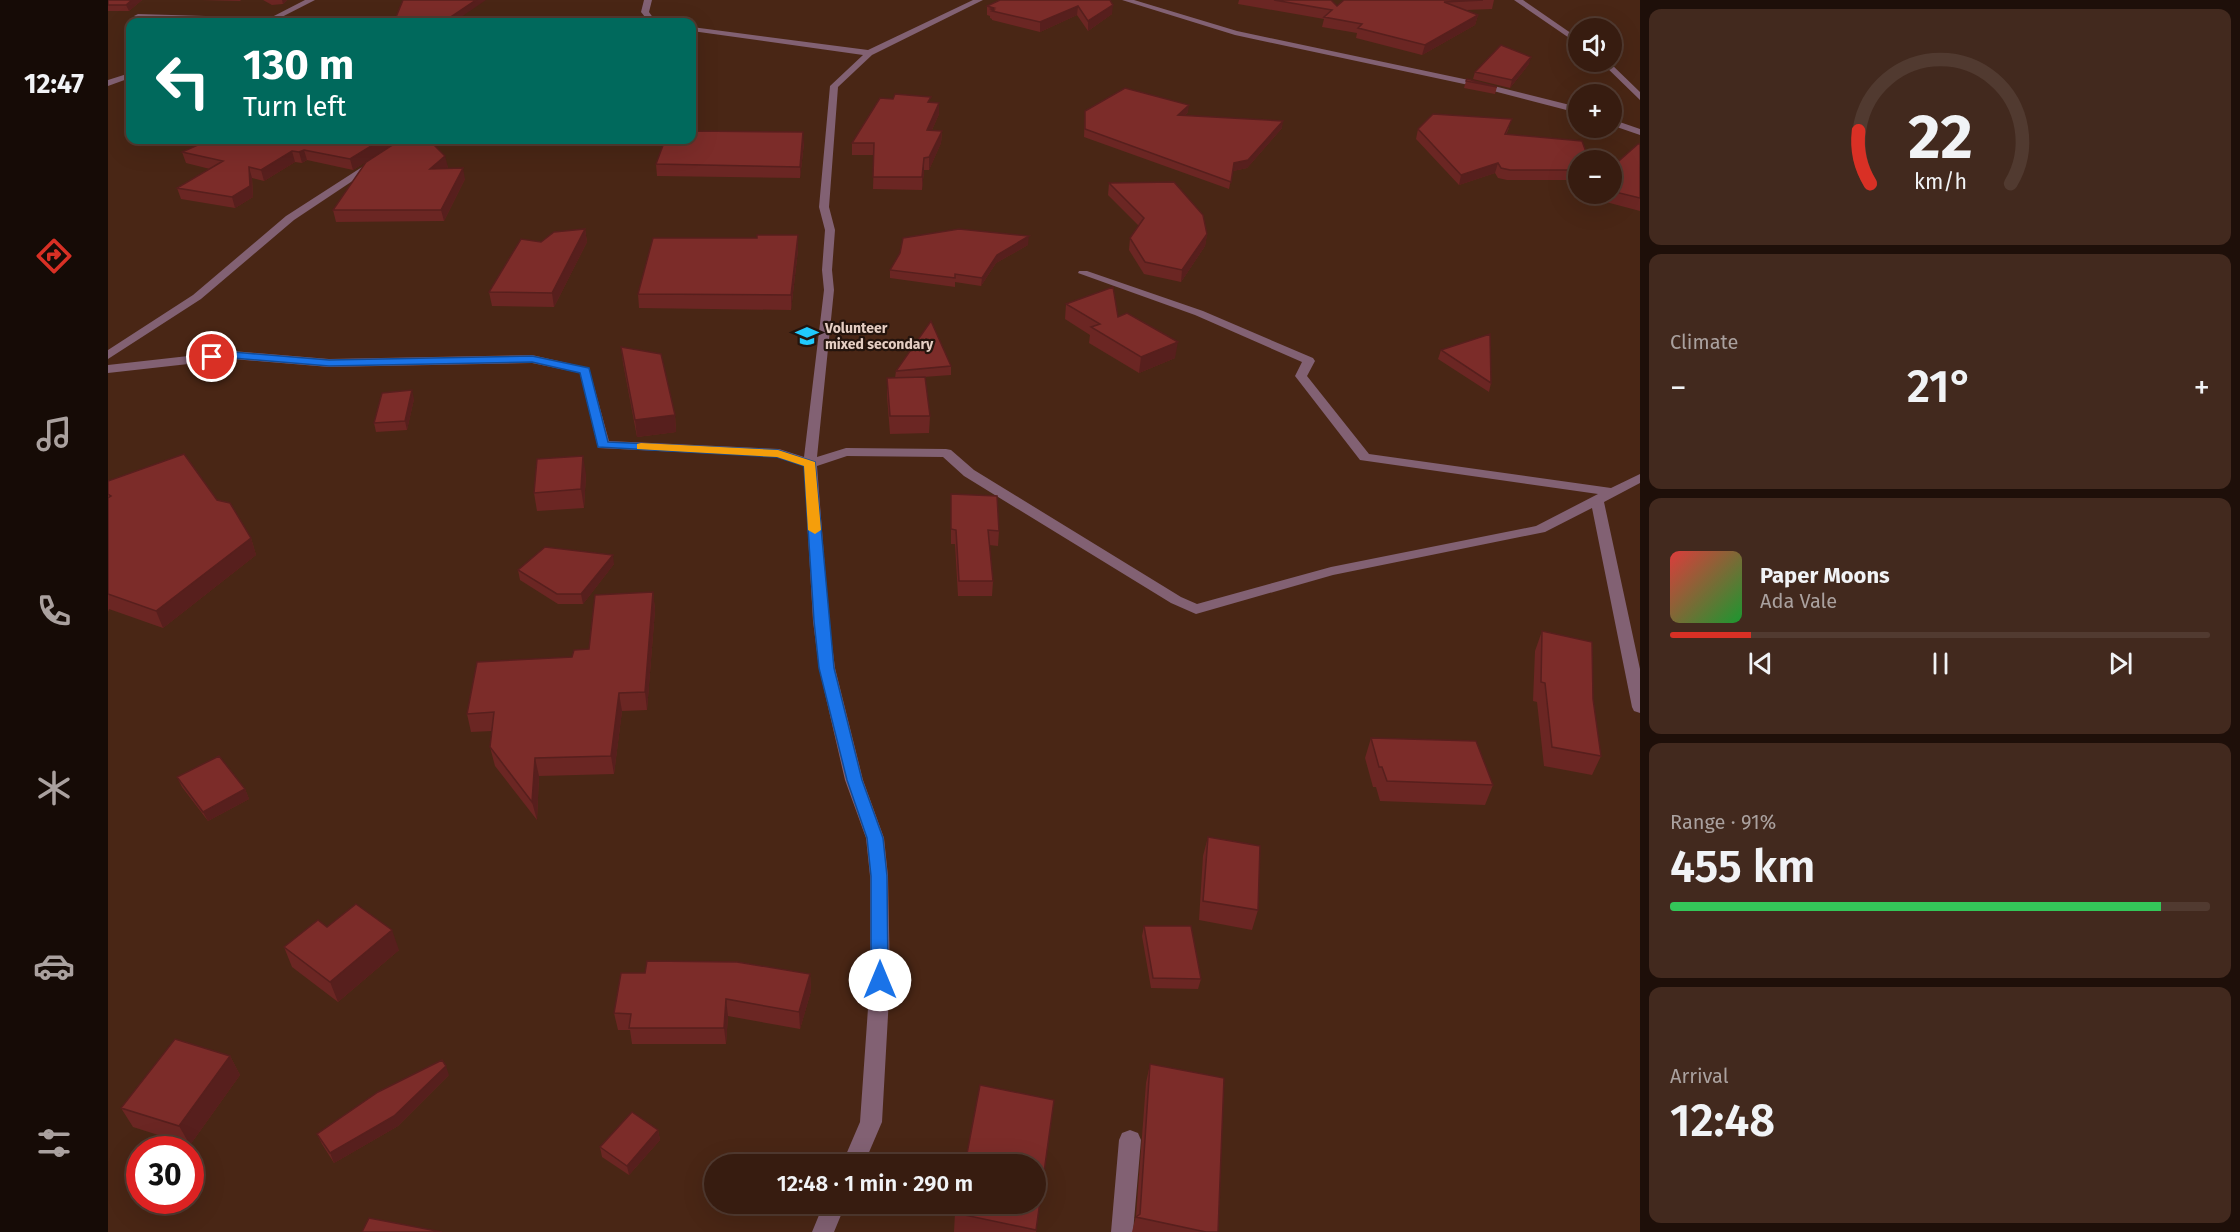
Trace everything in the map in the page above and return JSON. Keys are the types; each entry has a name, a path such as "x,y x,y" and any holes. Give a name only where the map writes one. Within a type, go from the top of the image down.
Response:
{"street":[{"path":"276,18 311,0"},
{"path":"648,0 645,12 650,18"},
{"path":"857,1154 871,1122 880,980 879,876 875,838 854,780 826,668 810,464 829,290 827,270 830,230 824,207 834,86 869,53 979,0"},
{"path":"1126,0 1235,33 1443,77 1568,108"},
{"path":"1518,0 1568,35"},
{"path":"138,16 191,18"},
{"path":"696,30 869,53"},
{"path":"1615,72 1640,97"},
{"path":"108,83 126,76"},
{"path":"1622,126 1640,132"},
{"path":"108,355 197,297 290,218 403,144"},
{"path":"1083,273 1199,313 1309,361 1301,376 1365,457 1613,492"},
{"path":"108,369 233,355 329,363 532,359 585,370 603,445 778,453 810,464 846,452 946,453 969,473 1176,600 1196,609 1331,571 1540,529 1640,478"},
{"path":"1597,501 1640,707"},
{"path":"1122,1232 1130,1140"},
{"path":"823,1232 831,1214"}],"building":[{"path":"108,0 132,0 126,5 108,5"},
{"path":"403,0 476,0 449,18 396,18"},
{"path":"1000,0 1110,0 1113,5 1088,21 1078,6 1040,22 992,11 994,10 991,9 994,8 987,6"},
{"path":"1274,0 1331,0 1337,6 1344,0 1483,0 1444,2 1478,15 1425,45 1358,28 1362,24 1324,17 1332,10"},
{"path":"1501,45 1531,57 1512,80 1475,72"},
{"path":"1467,79 1497,87 1466,81"},
{"path":"1125,88 1189,105 1178,115 1283,121 1248,160 1234,163 1231,182 1085,129 1085,111"},
{"path":"895,94 931,97 928,102 939,103 927,130 942,131 929,157 924,158 922,177 873,177 874,143 852,143 880,98 893,99"},
{"path":"1433,114 1512,119 1505,134 1582,141 1585,150 1568,150 1568,170 1510,170 1501,168 1498,163 1461,175 1418,129"},
{"path":"696,131 803,132 800,167 656,164 664,144 696,144"},
{"path":"200,144 374,144 350,159 304,150 292,151 261,170 249,167 250,186 232,197 177,188 223,161 182,152"},
{"path":"394,144 433,144 445,156 430,169 463,168 441,210 333,210 366,162"},
{"path":"1640,144 1640,198 1622,194 1622,158"},
{"path":"1174,182 1203,215 1207,234 1182,270 1145,262 1130,238 1144,218 1109,183"},
{"path":"585,229 552,293 489,292 521,239 541,242 554,232"},
{"path":"959,229 1029,236 997,255 982,278 955,274 955,278 890,270 900,253 903,238"},
{"path":"757,235 798,235 791,295 638,294 653,238 757,238"},
{"path":"1113,287 1118,317 1127,313 1178,342 1141,357 1091,327 1100,324 1066,304"},
{"path":"931,321 951,366 896,371"},
{"path":"1490,334 1491,383 1441,350"},
{"path":"621,347 661,354 675,415 635,420"},
{"path":"925,377 930,416 890,416 887,378"},
{"path":"412,390 405,421 374,423 382,393"},
{"path":"184,454 217,500 230,503 251,538 156,611 108,594 108,498 111,496 108,494 108,481"},
{"path":"583,456 581,489 534,493 537,459"},
{"path":"951,494 997,496 999,531 988,530 993,581 959,581 956,530 951,529"},
{"path":"545,547 613,555 581,594 557,594 518,570"},
{"path":"653,592 645,692 619,693 611,756 535,758 532,802 490,747 494,712 467,714 477,662 572,657 574,650 589,649 595,595"},
{"path":"1542,631 1592,642 1593,699 1601,756 1552,747 1545,683 1541,682"},
{"path":"1371,738 1476,741 1493,785 1387,781 1382,767 1379,767"},
{"path":"219,756 245,789 203,812 177,777"},
{"path":"1208,837 1260,846 1258,910 1203,901"},
{"path":"356,904 392,930 330,982 284,947 318,920 327,927"},
{"path":"1144,926 1191,926 1201,979 1153,978"},
{"path":"647,961 737,962 810,974 799,1012 726,999 724,1028 629,1028 631,1014 614,1013 621,973 645,973"},
{"path":"175,1039 230,1056 179,1126 121,1108"},
{"path":"442,1060 446,1066 394,1116 330,1153 317,1134 378,1092"},
{"path":"1150,1064 1224,1078 1218,1232 1206,1232 1136,1217 1140,1214"},
{"path":"980,1085 1054,1100 1046,1158 1046,1154 967,1154"},
{"path":"632,1112 658,1130 627,1166 600,1147"},
{"path":"960,1214 1038,1214 1036,1230"},
{"path":"369,1218 442,1232 362,1232"}],"slow traffic":[{"path":"641,447 778,453 810,464 815,530"}],"place":[{"name":"Volunteer mixed secondary","path":"807,336"}],"route":[{"path":"212,357 233,355 329,363 532,359 585,370 603,445 778,453 810,464 826,668 854,780 875,838 879,876 880,980"}]}
